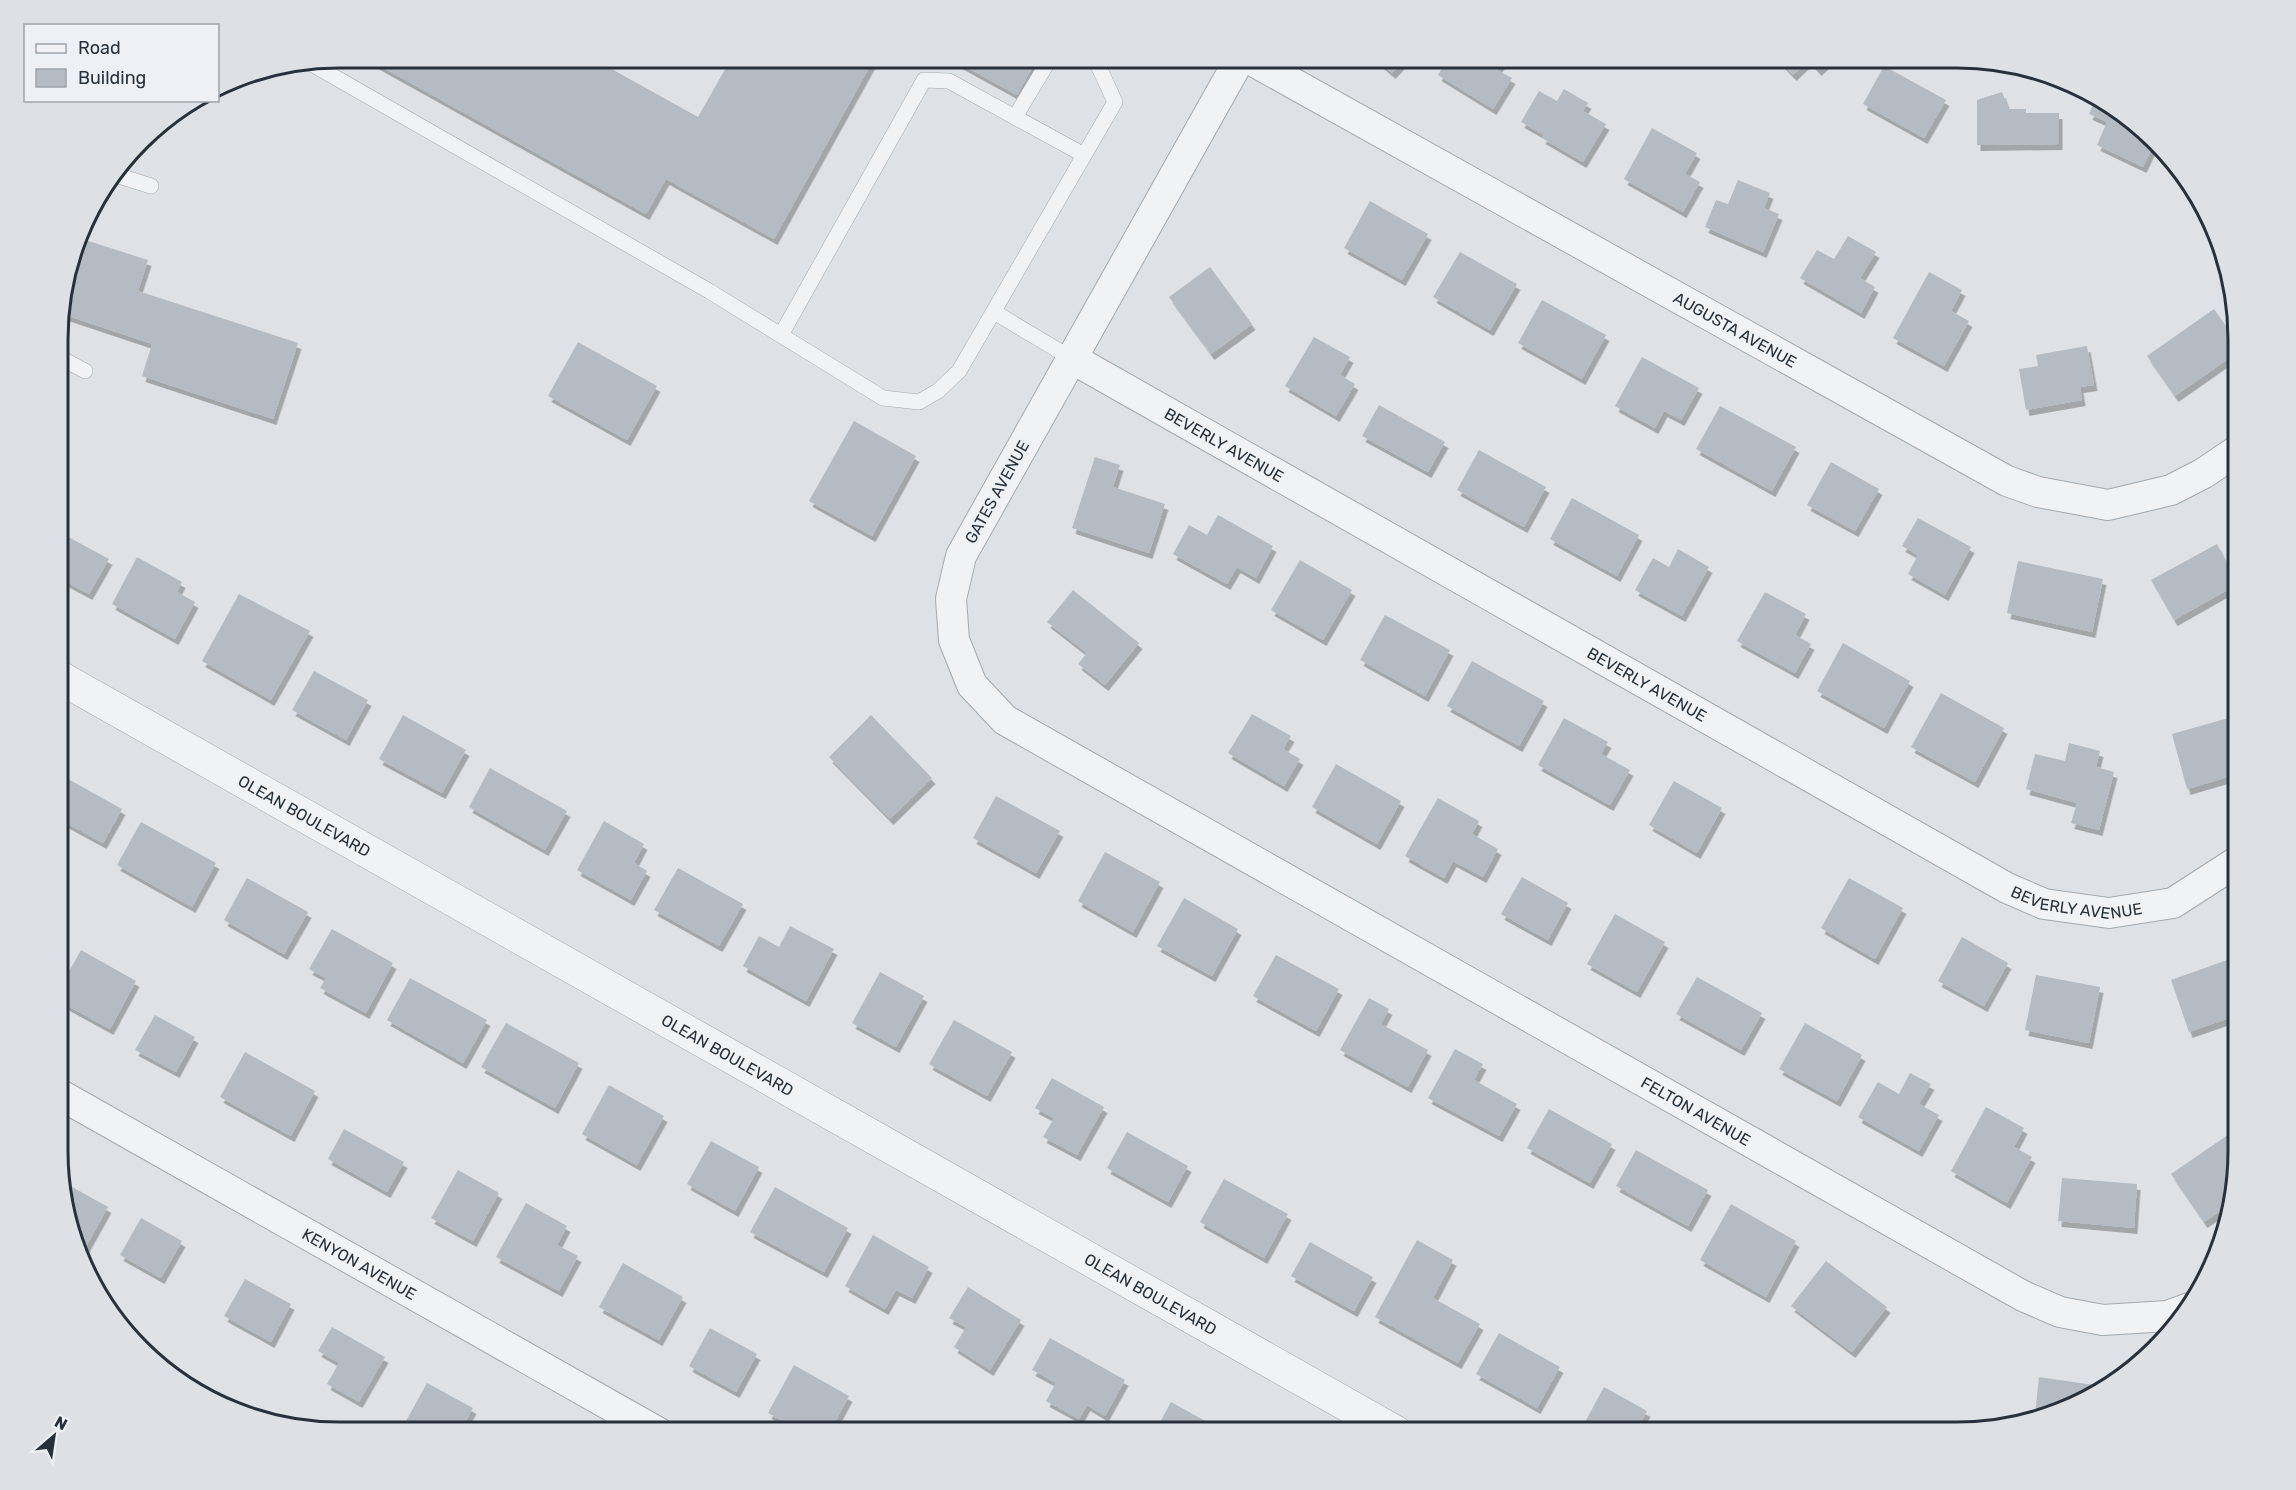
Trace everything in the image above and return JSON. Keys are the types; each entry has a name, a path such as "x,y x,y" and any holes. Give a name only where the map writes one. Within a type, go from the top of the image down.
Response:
{"street":[{"name":"GATES AVENUE","path":"1217,840 1005,720 972,685 954,640 951,599 961,556 1235,68"},
{"name":"AUGUSTA AVENUE","path":"1266,68 2007,481 2038,492 2108,505 2171,490 2204,473 2228,457"},
{"name":"BEVERLY AVENUE","path":"1071,358 2007,888 2044,904 2109,914 2173,903 2228,867"},
{"name":"OLEAN BOULEVARD","path":"68,682 1380,1423"},
{"name":"FELTON AVENUE","path":"1217,840 2023,1296 2060,1312 2103,1320 2167,1316 2174,1313"},
{"name":"KENYON AVENUE","path":"68,1099 641,1423"}],"lane":[{"path":"319,68 709,291 883,398 919,402 938,392 959,371 1115,102 1099,68"},
{"path":"1015,117 1044,68"},
{"path":"781,335 924,80 949,81 1084,155"},
{"path":"122,177 151,186"},
{"path":"994,312 1071,358"},
{"path":"68,362 85,371"}],"building":[{"path":"384,68 610,68 698,117 726,68 869,68 774,239 666,179 646,214"},
{"path":"968,68 1032,68 1017,95"},
{"path":"1386,68 1397,68 1392,73"},
{"path":"1442,68 1498,68 1497,70 1512,78 1493,109 1438,75"},
{"path":"1786,68 1800,68 1793,75"},
{"path":"1883,68 1888,68 1946,100 1924,138 1863,104"},
{"path":"1564,89 1588,103 1583,111 1606,124 1583,162 1542,138 1544,135 1521,122 1539,91 1557,101"},
{"path":"2002,92 2008,109 2026,109 2026,113 2059,113 2059,144 1977,145 1977,100"},
{"path":"2093,104 2108,113 2149,147 2151,150 2143,167 2097,145 2107,122 2089,114"},
{"path":"1652,128 1697,153 1685,174 1700,182 1683,212 1624,179"},
{"path":"1738,180 1770,193 1764,208 1779,214 1763,252 1705,227 1716,200 1728,204"},
{"path":"1370,201 1428,234 1402,280 1344,248"},
{"path":"1848,236 1876,252 1860,278 1875,287 1861,313 1800,278 1817,250 1834,259"},
{"path":"86,240 148,260 138,291 298,343 273,419 142,376 152,344 69,316 77,268"},
{"path":"1460,252 1517,284 1490,330 1433,297"},
{"path":"1210,267 1252,324 1211,354 1169,297"},
{"path":"1929,272 1962,290 1951,311 1969,321 1944,366 1893,338"},
{"path":"1542,300 1606,335 1582,379 1518,343"},
{"path":"2214,309 2228,329 2228,359 2175,396 2147,356"},
{"path":"1314,337 1350,357 1340,375 1355,384 1336,416 1285,386"},
{"path":"578,342 657,386 627,440 548,396"},
{"path":"2087,346 2094,385 2080,387 2082,400 2026,410 2019,369 2038,366 2036,355"},
{"path":"1642,357 1699,388 1681,420 1664,411 1655,428 1615,406"},
{"path":"1379,405 1445,442 1428,472 1362,436"},
{"path":"1720,406 1796,447 1772,491 1696,449"},
{"path":"854,421 916,456 872,536 809,501"},
{"path":"1479,450 1546,487 1524,527 1457,490"},
{"path":"1095,457 1120,465 1113,487 1165,504 1149,553 1072,528"},
{"path":"1831,462 1879,489 1855,531 1807,505"},
{"path":"1572,498 1639,535 1617,576 1550,539"},
{"path":"1218,515 1273,546 1256,578 1237,567 1227,584 1173,554 1189,525 1207,535"},
{"path":"1918,518 1971,547 1945,595 1908,574 1918,555 1902,546"},
{"path":"68,537 109,559 89,594 68,583"},
{"path":"2217,544 2228,565 2228,590 2174,620 2151,580"},
{"path":"1678,549 1709,567 1682,616 1635,590 1653,558 1669,567"},
{"path":"137,557 182,582 177,592 195,602 175,639 112,604"},
{"path":"1300,560 1352,590 1323,640 1271,610"},
{"path":"2018,561 2103,579 2092,632 2007,613"},
{"path":"1073,590 1139,643 1105,685 1078,664 1087,653 1047,622"},
{"path":"1765,592 1806,614 1795,635 1811,644 1795,673 1737,641"},
{"path":"239,594 310,631 271,700 202,661"},
{"path":"1385,615 1450,650 1425,696 1360,660"},
{"path":"1843,643 1910,681 1884,728 1817,691"},
{"path":"1472,661 1544,701 1519,746 1447,706"},
{"path":"314,671 368,700 346,740 292,710"},
{"path":"1941,693 2004,728 1975,782 1911,747"},
{"path":"1252,714 1291,736 1283,749 1300,759 1284,786 1228,753"},
{"path":"403,715 466,750 442,793 379,759"},
{"path":"871,715 932,778 890,819 829,757"},
{"path":"1564,718 1608,742 1601,754 1630,770 1610,805 1538,765"},
{"path":"2228,718 2228,777 2187,789 2172,734"},
{"path":"2069,743 2100,751 2096,767 2114,772 2099,830 2071,823 2077,803 2026,789 2035,754 2065,761"},
{"path":"1336,764 1401,801 1377,844 1312,807"},
{"path":"490,768 567,811 545,850 469,807"},
{"path":"68,779 122,809 103,843 68,824"},
{"path":"1674,781 1722,808 1697,853 1649,825"},
{"path":"996,796 1060,831 1036,873 973,838"},
{"path":"1438,798 1479,821 1472,834 1498,849 1483,877 1453,861 1444,878 1405,856"},
{"path":"604,821 644,844 634,863 647,871 631,900 577,870"},
{"path":"141,822 216,863 192,907 117,865"},
{"path":"1105,852 1160,882 1133,932 1078,901"},
{"path":"678,868 743,904 719,946 654,910"},
{"path":"1522,877 1568,903 1548,940 1501,914"},
{"path":"247,878 308,912 284,954 224,920"},
{"path":"1849,878 1903,908 1875,959 1821,928"},
{"path":"1184,898 1238,929 1212,976 1157,946"},
{"path":"1615,914 1665,942 1637,992 1587,964"},
{"path":"790,926 834,949 806,1001 743,966 759,936 779,947"},
{"path":"332,929 393,963 366,1013 320,988 326,978 309,969"},
{"path":"1962,937 2008,963 1984,1006 1938,981"},
{"path":"81,950 136,981 110,1029 68,1006 68,973"},
{"path":"1276,955 1339,989 1316,1031 1253,996"},
{"path":"2228,960 2228,1018 2189,1032 2171,980"},
{"path":"880,972 924,996 896,1047 852,1023"},
{"path":"2036,975 2100,987 2089,1043 2025,1030"},
{"path":"1697,977 1762,1013 1741,1050 1676,1014"},
{"path":"410,978 487,1020 463,1063 387,1020"},
{"path":"1369,998 1389,1009 1381,1024 1428,1050 1408,1087 1340,1050"},
{"path":"155,1015 195,1037 176,1072 135,1050"},
{"path":"954,1020 1012,1052 987,1096 929,1064"},
{"path":"506,1023 579,1063 555,1108 481,1067"},
{"path":"1805,1023 1862,1055 1837,1101 1779,1069"},
{"path":"1455,1049 1483,1064 1474,1080 1517,1104 1499,1136 1428,1098"},
{"path":"245,1052 315,1091 291,1136 220,1097"},
{"path":"1910,1073 1931,1084 1919,1104 1939,1115 1919,1151 1858,1117 1878,1082 1899,1094"},
{"path":"1052,1078 1104,1107 1077,1155 1043,1137 1054,1118 1035,1108"},
{"path":"609,1085 664,1116 637,1165 582,1134"},
{"path":"1986,1107 2024,1128 2014,1147 2032,1157 2007,1203 1951,1171"},
{"path":"1549,1109 1612,1144 1590,1183 1527,1148"},
{"path":"344,1129 404,1162 387,1192 328,1159"},
{"path":"1127,1132 1188,1166 1168,1202 1107,1168"},
{"path":"2228,1135 2228,1169 2222,1210 2204,1222 2171,1174"},
{"path":"711,1141 759,1167 735,1211 687,1184"},
{"path":"1636,1150 1708,1190 1688,1226 1616,1186"},
{"path":"458,1170 499,1193 473,1241 431,1218"},
{"path":"2062,1178 2137,1184 2134,1228 2058,1221"},
{"path":"1224,1179 1288,1214 1264,1258 1200,1222"},
{"path":"70,1186 108,1207 85,1248 77,1222"},
{"path":"775,1187 848,1228 824,1272 750,1232"},
{"path":"526,1203 567,1226 557,1245 578,1256 559,1291 496,1257"},
{"path":"1731,1204 1796,1241 1766,1297 1700,1260"},
{"path":"141,1218 182,1241 161,1278 120,1255"},
{"path":"873,1235 929,1267 912,1298 896,1290 885,1309 845,1286"},
{"path":"1417,1240 1453,1260 1433,1298 1480,1324 1458,1363 1375,1317"},
{"path":"1310,1242 1373,1277 1354,1311 1291,1276"},
{"path":"1826,1261 1887,1307 1852,1352 1791,1306"},
{"path":"623,1263 683,1297 659,1340 599,1307"},
{"path":"245,1279 291,1304 271,1342 224,1316"},
{"path":"968,1287 1021,1320 990,1370 954,1347 966,1327 949,1318"},
{"path":"332,1327 385,1357 359,1402 327,1384 339,1363 318,1351"},
{"path":"710,1328 757,1354 736,1392 689,1366"},
{"path":"1499,1333 1560,1367 1537,1408 1476,1374"},
{"path":"1050,1338 1125,1380 1105,1416 1087,1405 1079,1419 1046,1401 1056,1383 1032,1370"},
{"path":"794,1365 849,1396 834,1423 786,1423 768,1413"},
{"path":"2039,1377 2094,1385 2077,1395 2035,1411"},
{"path":"427,1383 473,1408 465,1423 405,1423"},
{"path":"1604,1387 1647,1411 1640,1423 1584,1423"},
{"path":"1171,1402 1209,1423 1159,1423"}]}
